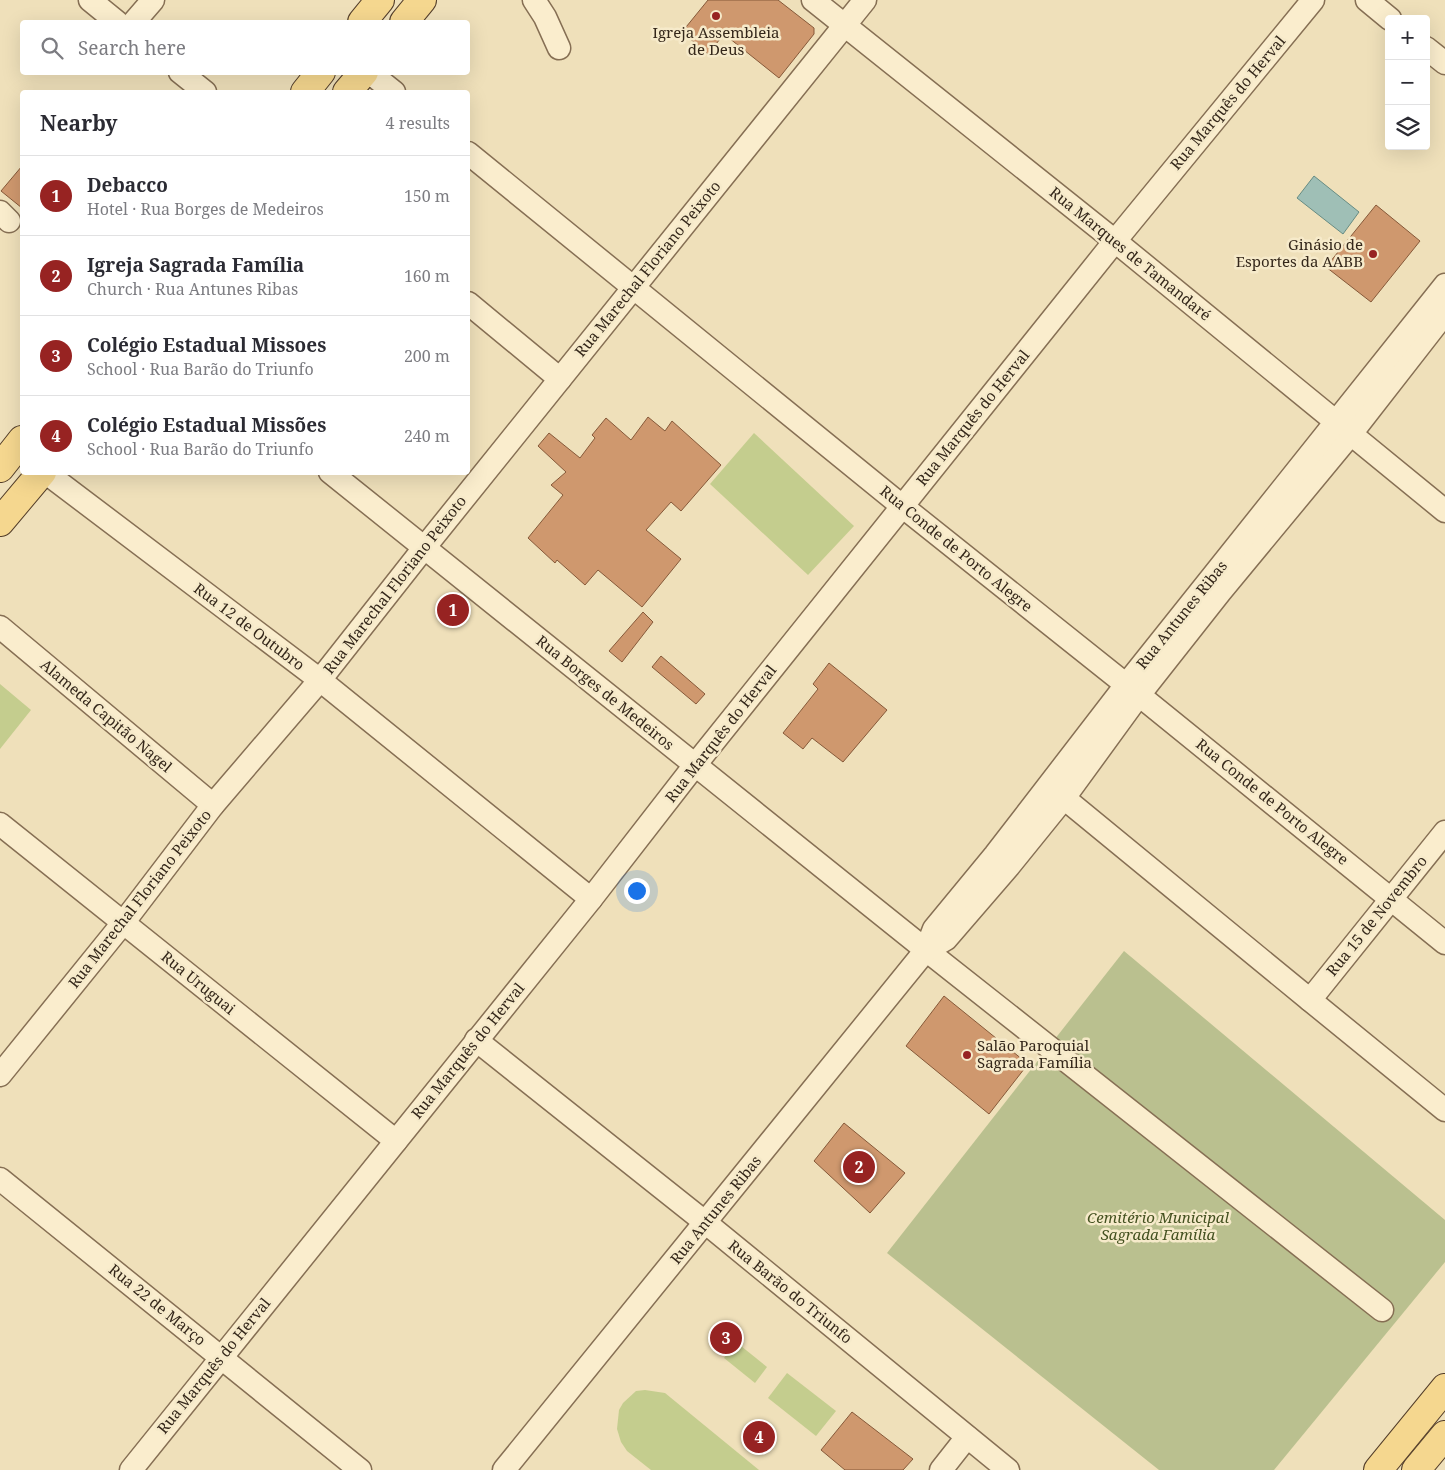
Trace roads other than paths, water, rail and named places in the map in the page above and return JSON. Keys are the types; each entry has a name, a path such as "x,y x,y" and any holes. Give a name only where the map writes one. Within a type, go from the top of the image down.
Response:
{"main road":[{"path":"364,20 380,0"},
{"path":"406,20 422,0"},
{"path":"307,90 319,75"},
{"path":"349,90 361,75"},
{"path":"0,522 40,475"},
{"path":"1378,1470 1445,1388"},
{"path":"1416,1470 1445,1435"}],"street":[{"path":"90,0 115,20"},
{"path":"136,20 152,0"},
{"path":"534,0 545,17 559,48"},
{"name":"Rua Marques de Tamandaré","path":"814,0 1114,241 1445,511"},
{"name":"Rua Marechal Floriano Peixoto","path":"0,1075 123,923 213,805 320,680 865,0"},
{"name":"Rua Marquês do Herval","path":"130,1470 591,899 695,765 1114,241 1313,0"},
{"path":"1367,0 1385,15"},
{"path":"1430,51 1445,63"},
{"path":"184,75 202,90"},
{"path":"373,75 392,90"},
{"name":"Rua Conde de Porto Alegre","path":"470,155 902,506 1392,898 1445,943"},
{"name":"Rua Antunes Ribas","path":"504,1470 926,950 946,939 1002,861 1057,792 1133,690 1434,317 1445,285"},
{"path":"470,305 560,379"},
{"name":"Rua 12 de Outubro","path":"47,475 320,680 591,899"},
{"name":"Rua Borges de Medeiros","path":"334,475 926,950 1382,1310"},
{"name":"Alameda Capitão Nagel","path":"0,627 213,805"},
{"path":"1057,792 1445,1110"},
{"name":"Rua Uruguai","path":"0,824 396,1141"},
{"name":"Rua 15 de Novembro","path":"1310,1000 1445,832"},
{"name":"Rua Barão do Triunfo","path":"476,1040 706,1223 1008,1470"},
{"name":"Rua 22 de Março","path":"0,1179 360,1470"},
{"path":"941,1470 967,1437"}],"water":[{"path":"1314,176 1359,212 1343,234 1297,198"}],"place":[{"name":"Igreja Assembleia de Deus","path":"716,16"},
{"name":"Ginásio de Esportes da AABB","path":"1373,254"},
{"name":"Debacco","path":"453,610"},
{"name":"Salão Paroquial Sagrada Família","path":"967,1055"},
{"name":"Igreja Sagrada Família","path":"859,1167"},
{"name":"Colégio Estadual Missoes","path":"726,1338"},
{"name":"Colégio Estadual Missões","path":"759,1437"}],"park label":[{"name":"Cemitério Municipal Sagrada Família","path":"1158,1226"}]}
